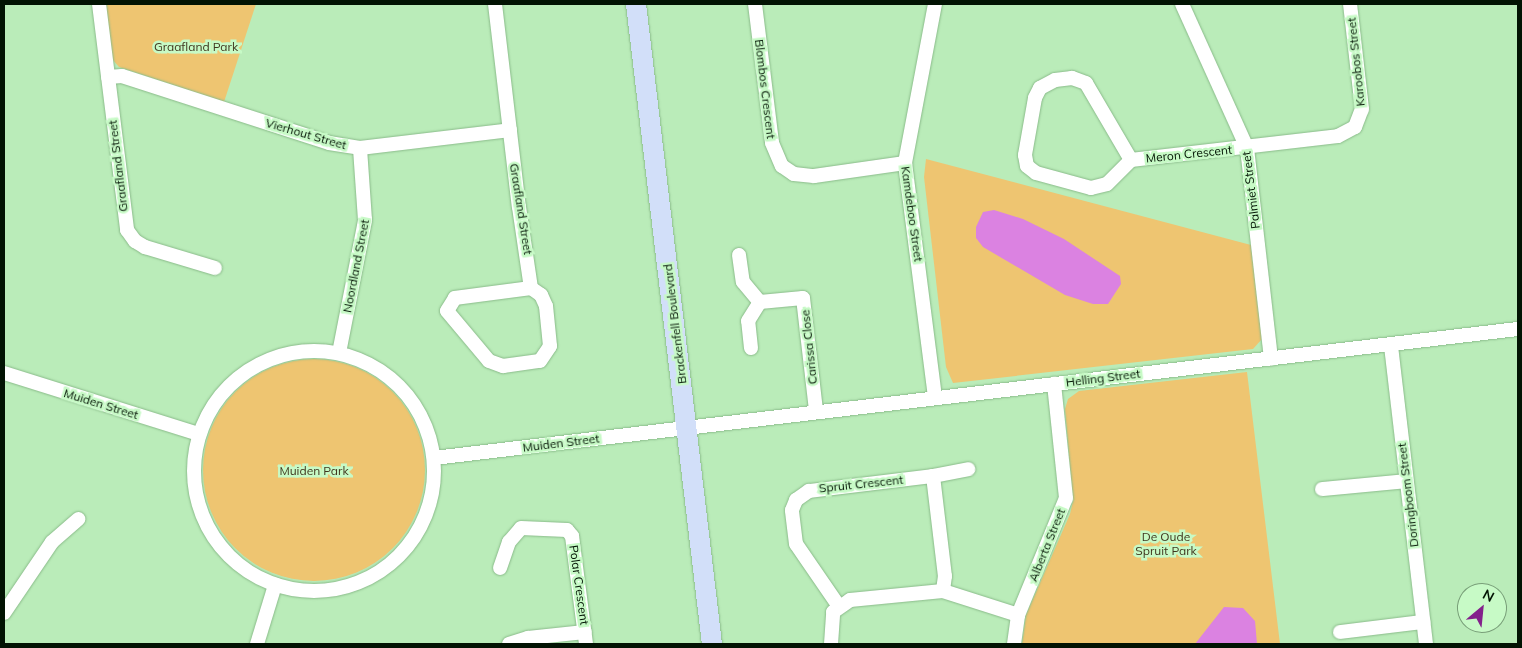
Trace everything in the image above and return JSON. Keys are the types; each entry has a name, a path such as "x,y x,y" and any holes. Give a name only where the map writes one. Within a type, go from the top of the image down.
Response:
{"street":[{"name":"Graafland Street","path":"99,4 125,222 131,237 145,247 215,268"},
{"name":"Graafland Street","path":"495,4 518,207 530,266 531,288"},
{"name":"Brackenfell Boulevard","path":"636,4 688,428 712,644"},
{"name":"Blombos Crescent","path":"755,4 772,143 782,166 794,174 814,176 905,164"},
{"name":"Kamdeboo Street","path":"934,4 905,164 935,396"},
{"name":"Palmiet Street","path":"1182,4 1247,148 1271,359"},
{"name":"Karoobos Street","path":"1247,148 1338,136 1355,126 1362,109 1350,4"},
{"name":"Vierhout Street","path":"108,76 122,76 329,143 360,148 510,130"},
{"name":"Meron Crescent","path":"1131,160 1086,83 1072,78 1055,80 1040,88 1035,98 1025,155 1031,170 1097,188 1107,184 1131,160 1247,148"},
{"name":"Noordland Street","path":"339,354 365,220 360,148"},
{"path":"739,255 743,282 760,302 748,321 751,348"},
{"path":"531,288 541,295 546,306 550,346 540,361 504,366 489,361 447,311 455,298 531,288"},
{"name":"Carissa Close","path":"760,302 804,298 816,411"},
{"name":"Helling Street","path":"688,428 935,396 1391,346 1518,329"},
{"name":"Doringboom Street","path":"1391,346 1426,644"},
{"path":"314,351 339,354 368,364 393,380 418,411 427,429 434,458 434,487 424,522 412,541 387,567 362,582 341,589 297,590 275,585 247,571 224,551 206,525 196,496 193,465 199,434 219,397 243,374 265,361 289,353 314,351"},
{"name":"Muiden Street","path":"4,373 199,434"},
{"name":"Alberta Street","path":"1014,644 1018,615 1066,498 1054,384"},
{"name":"Muiden Street","path":"434,458 688,428"},
{"name":"Spruit Crescent","path":"838,605 796,544 792,510 796,500 814,490 933,476 968,469"},
{"path":"933,476 945,576 943,591"},
{"path":"1322,489 1406,481"},
{"path":"4,613 52,542 78,519"},
{"name":"Polar Crescent","path":"500,568 509,542 521,528 567,530 572,536 586,638"},
{"path":"257,644 275,585"},
{"path":"831,644 830,622 838,605 850,600 943,591 1018,615"},
{"path":"1340,632 1423,622"},
{"path":"509,644 528,638 586,638"}],"green space":[{"name":"Graafland Park","path":"106,4 256,4 224,102 119,67 112,59"},
{"path":"926,159 1251,245 1262,339 1253,349 953,383 946,367 924,177"},
{"name":"Muiden Park","path":"314,359 346,364 356,368 375,378 392,392 406,409 416,428 420,438 425,470 420,502 416,512 406,531 392,548 375,562 356,572 346,576 314,581 282,576 272,572 253,562 236,548 222,531 212,512 208,502 203,470 208,438 212,428 222,409 236,392 253,378 272,368 282,364"},
{"name":"De Oude Spruit Park","path":"1247,372 1280,644 1022,644 1026,615 1070,514 1073,501 1065,409 1068,399 1079,391"}],"shaded area":[{"path":"994,210 1023,219 1064,239 1120,276 1121,284 1108,304 1093,304 1065,295 983,247 976,238 976,227 983,212"},
{"path":"1224,607 1243,608 1255,621 1257,644 1195,644"}]}
